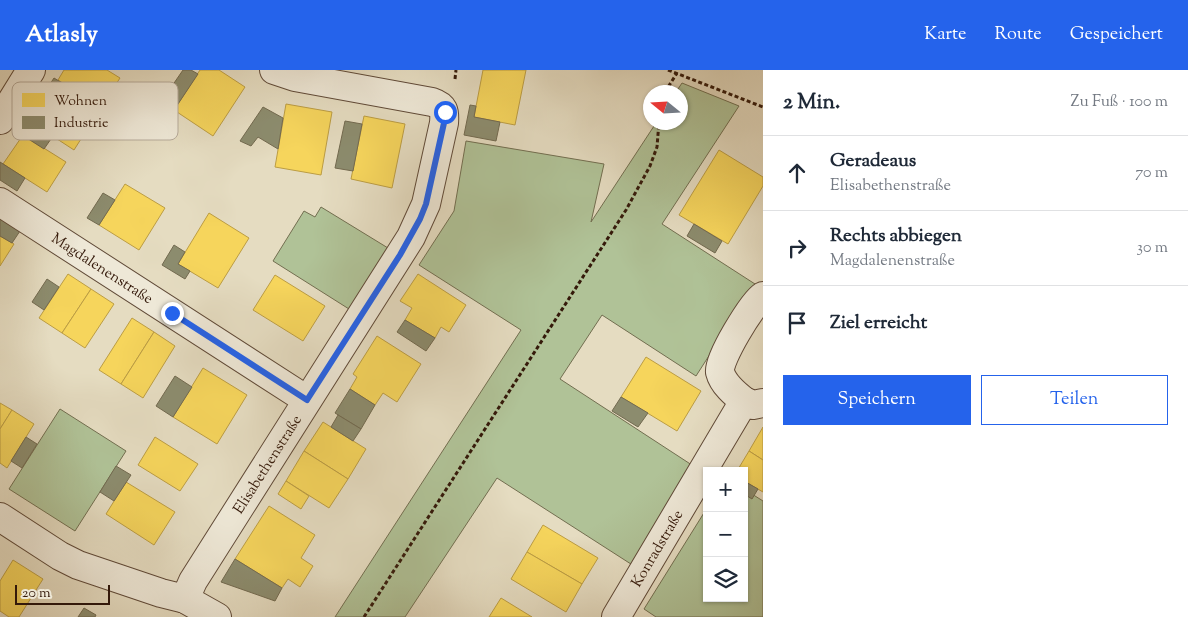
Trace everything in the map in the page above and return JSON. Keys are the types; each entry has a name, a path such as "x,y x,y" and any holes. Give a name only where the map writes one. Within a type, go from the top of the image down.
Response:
{"street":[{"path":"24,82 31,70"},
{"name":"Elisabethenstraße","path":"185,599 193,580 400,255 420,219 426,204 444,123 445,112 440,105 432,102 295,76 274,70"},
{"path":"0,120 12,101"},
{"name":"Magdalenenstraße","path":"0,202 307,400"},
{"name":"Konradstraße","path":"616,617 754,402 731,390 720,372 720,365 725,353 755,304 763,296"},
{"path":"3,524 78,565 161,593 185,599 217,617"}],"path":[{"path":"668,70 763,107"},
{"path":"669,85 676,73"},
{"path":"364,617 626,210 650,166 657,147 659,130"}],"green space":[{"path":"688,85 739,106 662,224 755,284 696,376 602,315 560,379 698,469 634,566 497,478 405,617 335,617 521,330 419,265 454,211 466,141 604,164 591,222 651,130 688,130"},
{"path":"321,207 388,248 349,309 273,261 304,211 315,217"},
{"path":"60,409 126,451 75,531 9,489"},
{"path":"748,492 763,501 763,617 656,617 644,609 703,514 703,602 748,602"}],"building: Wohnen":[{"path":"64,70 107,70 120,78 117,82 61,82 58,80"},
{"path":"200,70 219,70 245,87 213,136 178,113 178,104"},
{"path":"483,70 526,70 515,125 474,117"},
{"path":"286,104 332,112 321,175 275,167"},
{"path":"364,116 405,124 392,188 351,179"},
{"path":"20,140 31,140 66,162 47,192 3,164"},
{"path":"59,140 80,140 74,150"},
{"path":"719,150 763,177 763,186 728,244 679,215"},
{"path":"125,184 165,208 139,250 99,225"},
{"path":"209,213 249,238 218,288 178,264"},
{"path":"0,236 14,244 0,266"},
{"path":"68,274 91,289 62,333 39,318"},
{"path":"418,274 466,305 449,332 441,327 435,338 405,320 412,308 400,301"},
{"path":"275,275 325,306 303,341 253,310"},
{"path":"91,289 114,304 85,348 62,333"},
{"path":"132,318 154,332 121,384 99,370"},
{"path":"154,332 175,346 143,398 121,384"},
{"path":"377,336 421,364 397,402 383,393 375,405 350,389 357,377 353,374"},
{"path":"646,357 701,391 677,431 621,397"},
{"path":"203,368 247,395 217,444 173,417"},
{"path":"0,403 12,410 0,429"},
{"path":"12,410 34,424 7,468 0,463 0,429"},
{"path":"323,422 366,449 348,479 304,451"},
{"path":"763,427 763,460 749,451"},
{"path":"155,437 198,464 180,491 138,465"},
{"path":"304,451 348,479 329,508 286,481"},
{"path":"749,451 763,460 763,492 748,483 748,467 739,467"},
{"path":"286,481 309,496 301,509 278,494"},
{"path":"126,482 175,512 154,545 106,514"},
{"path":"269,506 315,535 301,558 313,566 300,587 288,579 282,588 235,559"},
{"path":"543,525 598,558 582,584 527,552"},
{"path":"527,552 582,584 566,612 511,579"},
{"path":"13,560 43,579 19,617 9,617 0,611 0,581"},
{"path":"501,598 532,617 489,617"}],"building: Industrie":[{"path":"183,70 191,70 198,74 178,104 178,82 175,82"},
{"path":"54,78 60,82 51,82"},
{"path":"470,105 476,106 474,117 500,122 496,141 464,135"},
{"path":"263,107 283,118 278,149 258,137 251,146 240,141"},
{"path":"345,121 362,124 353,171 335,168"},
{"path":"30,140 50,140 44,149"},
{"path":"0,162 25,178 17,191 0,180"},
{"path":"103,193 115,200 99,225 87,218"},
{"path":"0,218 20,231 12,243 0,236"},
{"path":"694,224 722,241 715,253 687,236"},
{"path":"174,245 185,252 178,264 190,271 185,279 162,265"},
{"path":"47,279 59,287 44,310 32,302"},
{"path":"405,320 435,338 426,351 397,332"},
{"path":"175,376 192,387 173,417 156,406"},
{"path":"350,389 375,405 361,429 335,413"},
{"path":"621,397 648,413 638,427 612,411"},
{"path":"338,415 361,429 353,441 331,427"},
{"path":"26,437 37,444 22,468 11,461"},
{"path":"116,466 131,475 114,501 100,492"},
{"path":"748,483 758,489 752,499 748,496"},
{"path":"235,559 282,588 275,601 221,582"},
{"path":"84,608 96,615 95,617 78,617"}],"route":[{"path":"172,313 307,400 400,255 420,219 426,204 445,112"}]}
